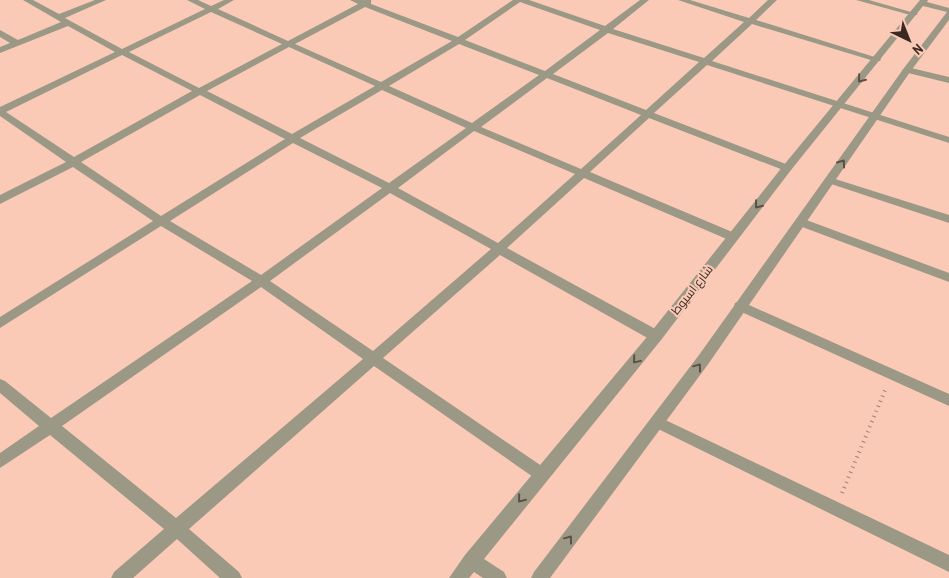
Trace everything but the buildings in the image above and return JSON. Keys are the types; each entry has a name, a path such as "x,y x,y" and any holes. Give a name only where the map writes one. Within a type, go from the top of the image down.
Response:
{"street":[{"path":"27,0 122,52 390,188 498,250 656,336"},
{"path":"0,50 102,0"},
{"path":"191,0 475,128 733,237"},
{"path":"230,0 0,112 161,221 261,281 541,474"},
{"path":"354,0 368,2 460,40 788,168"},
{"path":"0,323 293,138 460,40 520,0 949,140"},
{"path":"0,461 261,281 475,128 608,30 645,0"},
{"path":"682,0 877,59"},
{"path":"120,578 498,250 773,0"},
{"path":"860,0 914,14"},
{"path":"0,200 74,162 288,43 368,2"},
{"path":"923,2 949,10"},
{"name":"شارع اسيوط","path":"458,578 541,474 656,336 788,168 923,2"},
{"path":"540,578 657,422 876,117 907,70 947,20"},
{"path":"0,33 17,43"},
{"path":"907,70 949,80"},
{"path":"829,180 949,219"},
{"path":"801,222 949,278"},
{"path":"740,306 949,400"},
{"path":"0,384 177,529 233,578"},
{"path":"657,422 949,564"},
{"path":"471,561 498,578"}],"path":[{"path":"835,509 891,374"}]}
